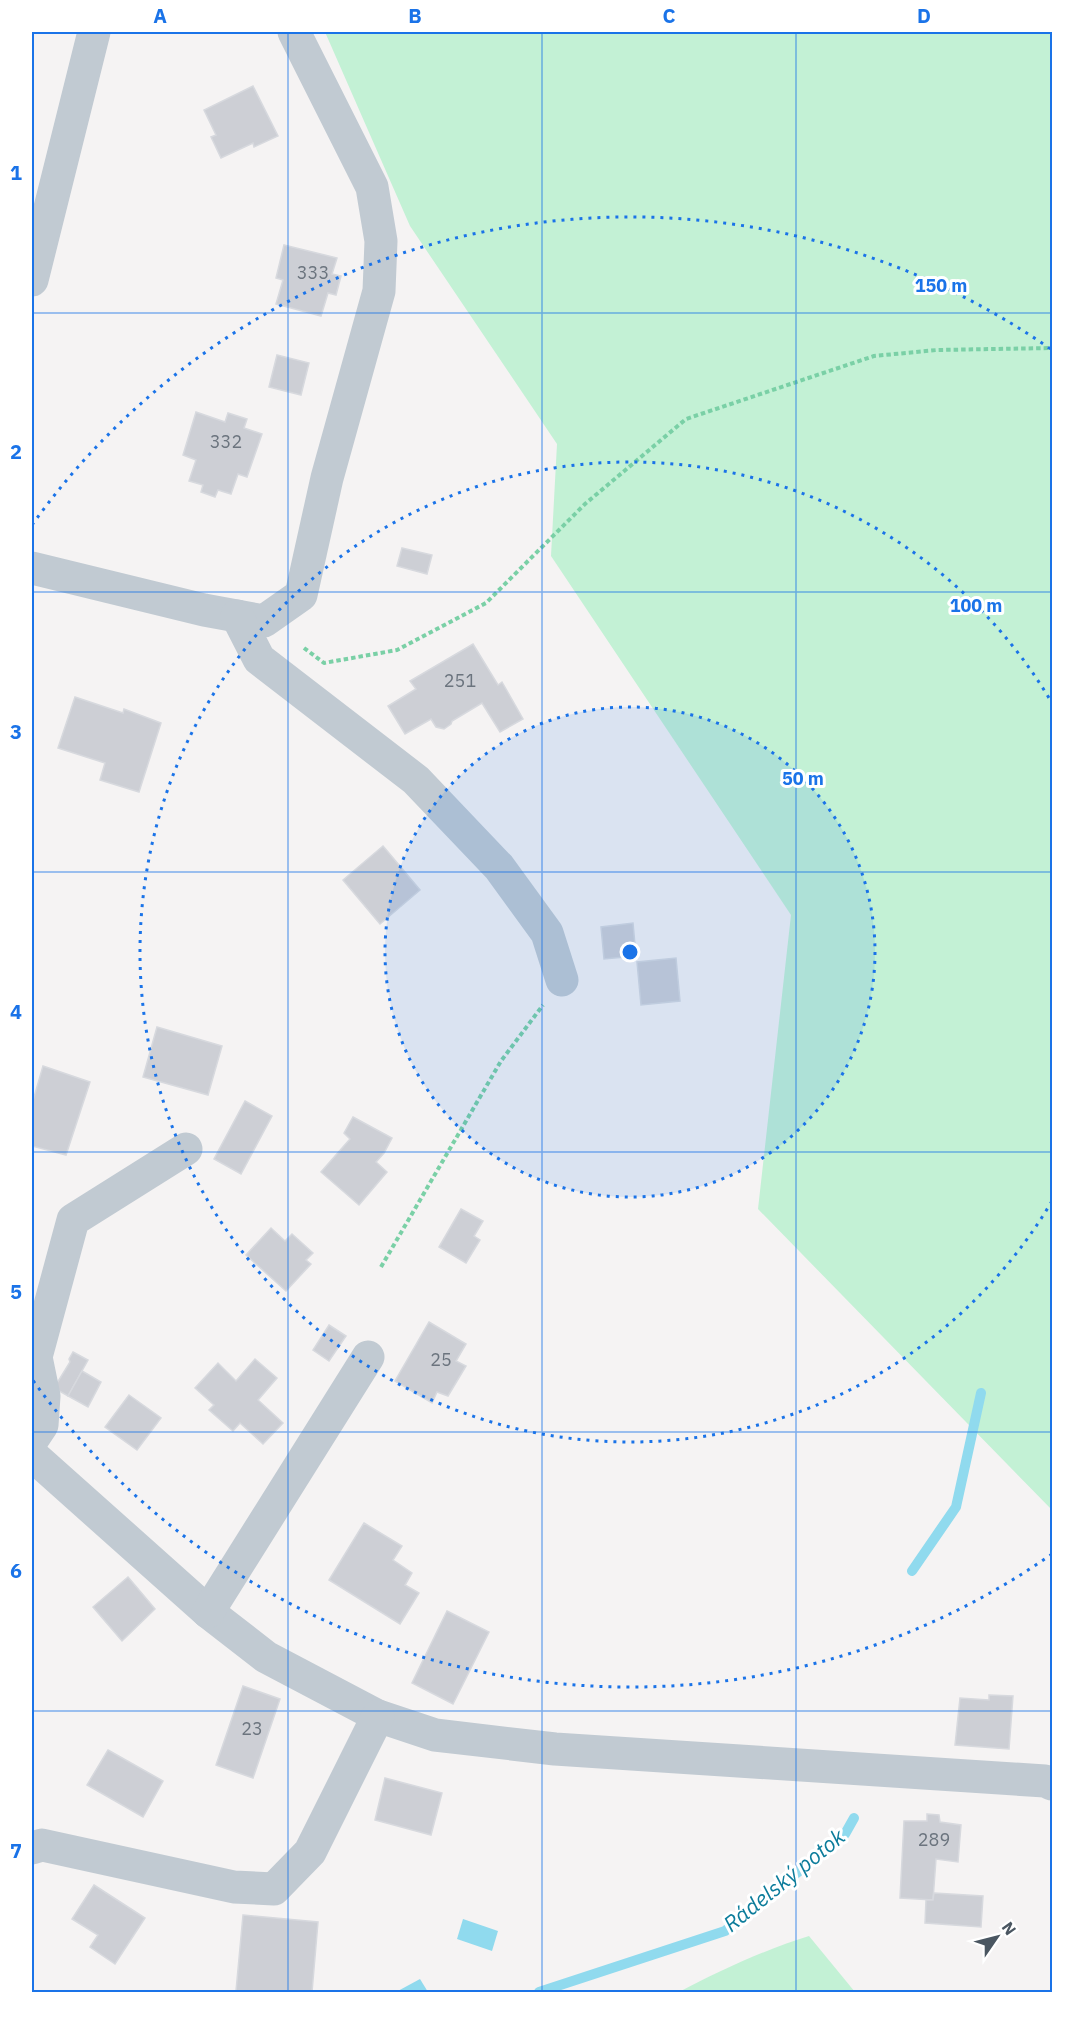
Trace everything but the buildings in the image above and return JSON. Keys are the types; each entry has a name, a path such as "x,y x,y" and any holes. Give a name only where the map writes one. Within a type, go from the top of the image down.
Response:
{"street":[{"path":"32,280 94,32"},
{"path":"32,568 204,610 250,618 301,595 327,478 379,291 381,241 372,187 294,32"},
{"path":"250,618 259,659 416,780 499,867 547,933 562,980"},
{"path":"32,1440 42,1425 44,1396 36,1357 73,1220 186,1149"},
{"path":"208,1612 368,1357"},
{"path":"32,1455 208,1612 266,1658 378,1716 435,1735 555,1749 1045,1781 1053,1784"},
{"path":"32,1848 42,1845 234,1887 274,1889 310,1852 378,1716"}],"path":[{"path":"250,618 324,663 398,650 486,603 585,504 686,419 874,356 937,350 1053,348"},
{"path":"381,1267 501,1061 562,980"}],"green space":[{"path":"325,32 1052,32 1052,1510 758,1209 791,915 551,556 557,444 410,226"},
{"path":"809,1936 855,1992 679,1992 743,1961"}],"water":[{"path":"463,1919 498,1931 492,1951 457,1939"},
{"path":"420,1979 428,1992 396,1992"}],"waterway":[{"name":"Rádelský potok","path":"912,1571 956,1507 981,1393"},
{"name":"Rádelský potok","path":"539,1992 725,1931 845,1834 854,1818"}]}
